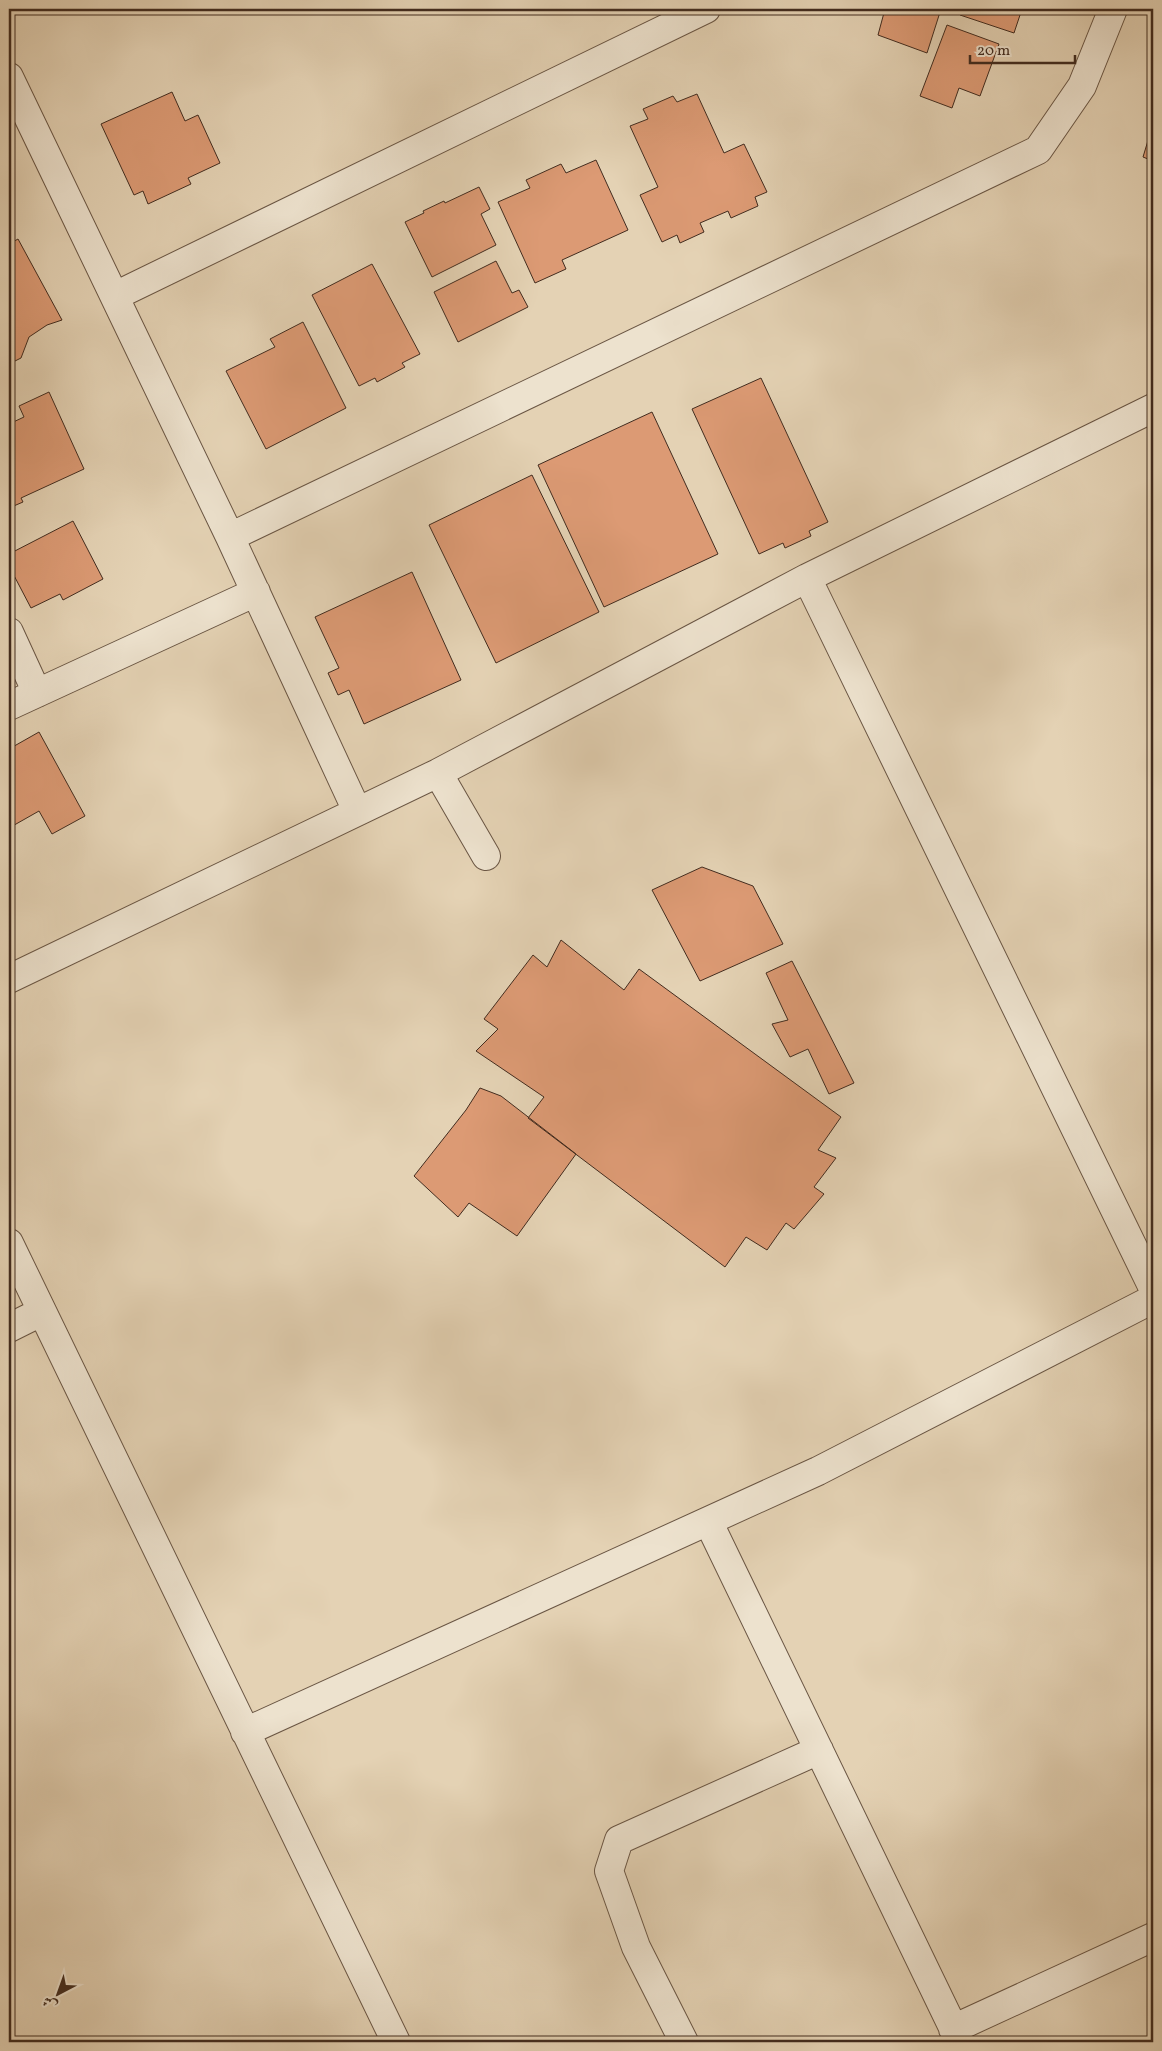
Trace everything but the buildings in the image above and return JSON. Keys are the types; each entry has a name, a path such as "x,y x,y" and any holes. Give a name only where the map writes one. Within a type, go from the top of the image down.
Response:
{"street":[{"path":"115,296 706,9"},
{"path":"230,537 1038,150 1082,86 1113,9"},
{"path":"9,77 230,537 357,811"},
{"path":"9,979 438,773 807,578 1153,408"},
{"path":"807,578 1153,1288"},
{"path":"9,706 256,592"},
{"path":"9,632 37,693"},
{"path":"438,773 486,856"},
{"path":"9,1243 396,2042"},
{"path":"245,1732 818,1472 1153,1299"},
{"path":"9,1328 41,1312"},
{"path":"708,1521 956,2036 1153,1937"},
{"path":"684,2042 636,1947 609,1871 619,1840 818,1750"}]}
